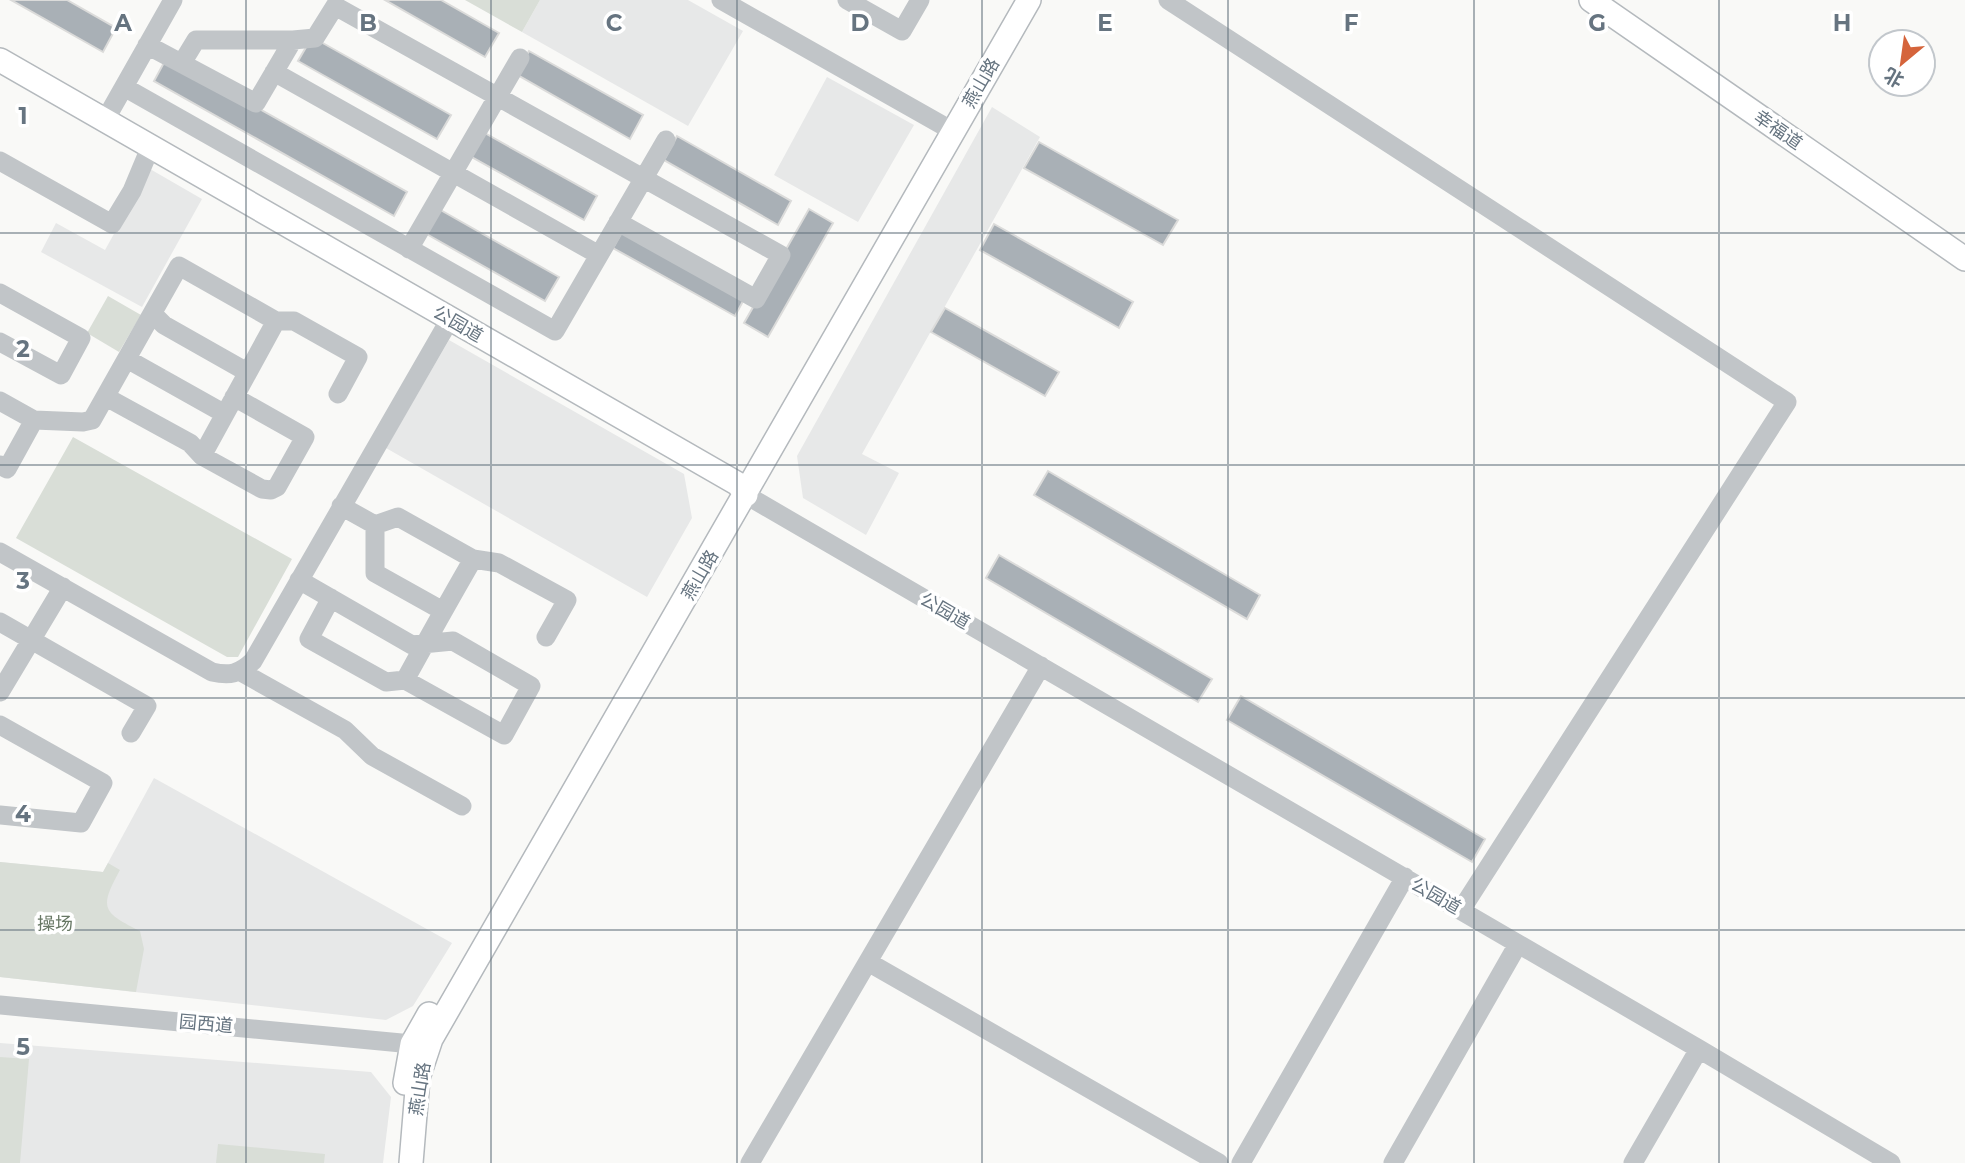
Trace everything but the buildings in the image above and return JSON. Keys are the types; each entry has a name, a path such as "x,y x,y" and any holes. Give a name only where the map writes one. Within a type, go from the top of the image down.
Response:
{"main road":[{"name":"燕山路","path":"411,1163 418,1078 431,1039 742,489 1013,0"},
{"name":"燕山路","path":"398,1163 406,1075 412,1044 1029,0"},
{"name":"幸福道","path":"1591,0 1965,259"},
{"name":"幸福道","path":"1614,0 1965,244"},
{"name":"公园道","path":"0,60 742,489"}],"street":[{"path":"721,0 942,125"},
{"path":"847,0 902,31 920,0"},
{"path":"1168,0 1787,402 1461,910"},
{"path":"104,122 147,45 165,3"},
{"path":"182,63 196,40 315,38 335,6 781,255 756,299 618,222"},
{"path":"147,45 256,103 293,40"},
{"path":"409,249 520,58"},
{"path":"274,72 599,255"},
{"path":"124,87 555,331 666,140"},
{"path":"0,160 112,224 132,191 150,148"},
{"path":"0,401 34,420 92,420 179,266 276,321 294,321 358,357 338,394"},
{"path":"0,293 82,338 61,375 0,342"},
{"path":"153,314 164,325 247,372"},
{"path":"0,552 212,672 225,675 241,672 253,661 450,319"},
{"path":"202,456 276,321"},
{"path":"106,397 190,443 202,456 262,489 271,490 277,487 305,437 127,359"},
{"path":"0,465 7,469 34,420"},
{"name":"公园道","path":"742,489 1891,1163"},
{"path":"341,506 374,525 398,517 473,559 499,563 567,600 547,636"},
{"path":"374,525 375,573 443,611"},
{"path":"405,680 473,559"},
{"path":"299,580 331,598 412,645 453,641 531,686 504,735 405,680 386,682 309,639 331,598"},
{"path":"0,690 63,587"},
{"path":"0,622 147,706 131,733"},
{"path":"750,1163 1041,666"},
{"path":"241,672 345,730 372,755 462,806"},
{"path":"0,724 103,783 81,823 0,815"},
{"path":"1241,1163 1405,877"},
{"path":"1393,1163 1518,944"},
{"path":"868,962 1219,1163"},
{"name":"园西道","path":"0,1005 412,1044"},
{"path":"1633,1163 1699,1048"}],"shaded area":[{"path":"540,0 688,0 743,31 688,126 522,32"},
{"path":"827,77 914,125 858,222 774,175"},
{"path":"992,107 1040,137 862,454 899,473 866,535 803,498 797,456"},
{"path":"150,169 202,199 142,307 41,252 56,223 105,250"},
{"path":"449,340 684,474 692,518 647,597 386,448"},
{"path":"154,778 452,943 413,1006 386,1020 0,977 0,862 103,872"},
{"path":"0,1043 371,1072 391,1097 383,1163 0,1163"}],"green space":[{"path":"465,0 540,0 522,32"},
{"path":"108,296 141,315 119,352 87,333"},
{"path":"73,437 292,559 238,657 227,657 16,538"},
{"name":"操场","path":"0,862 103,872 108,863 120,870 107,901 111,913 140,931 144,949 136,992 0,977"},
{"path":"0,1057 29,1059 20,1163 0,1163"},
{"path":"218,1144 325,1154 324,1163 216,1163"}]}
